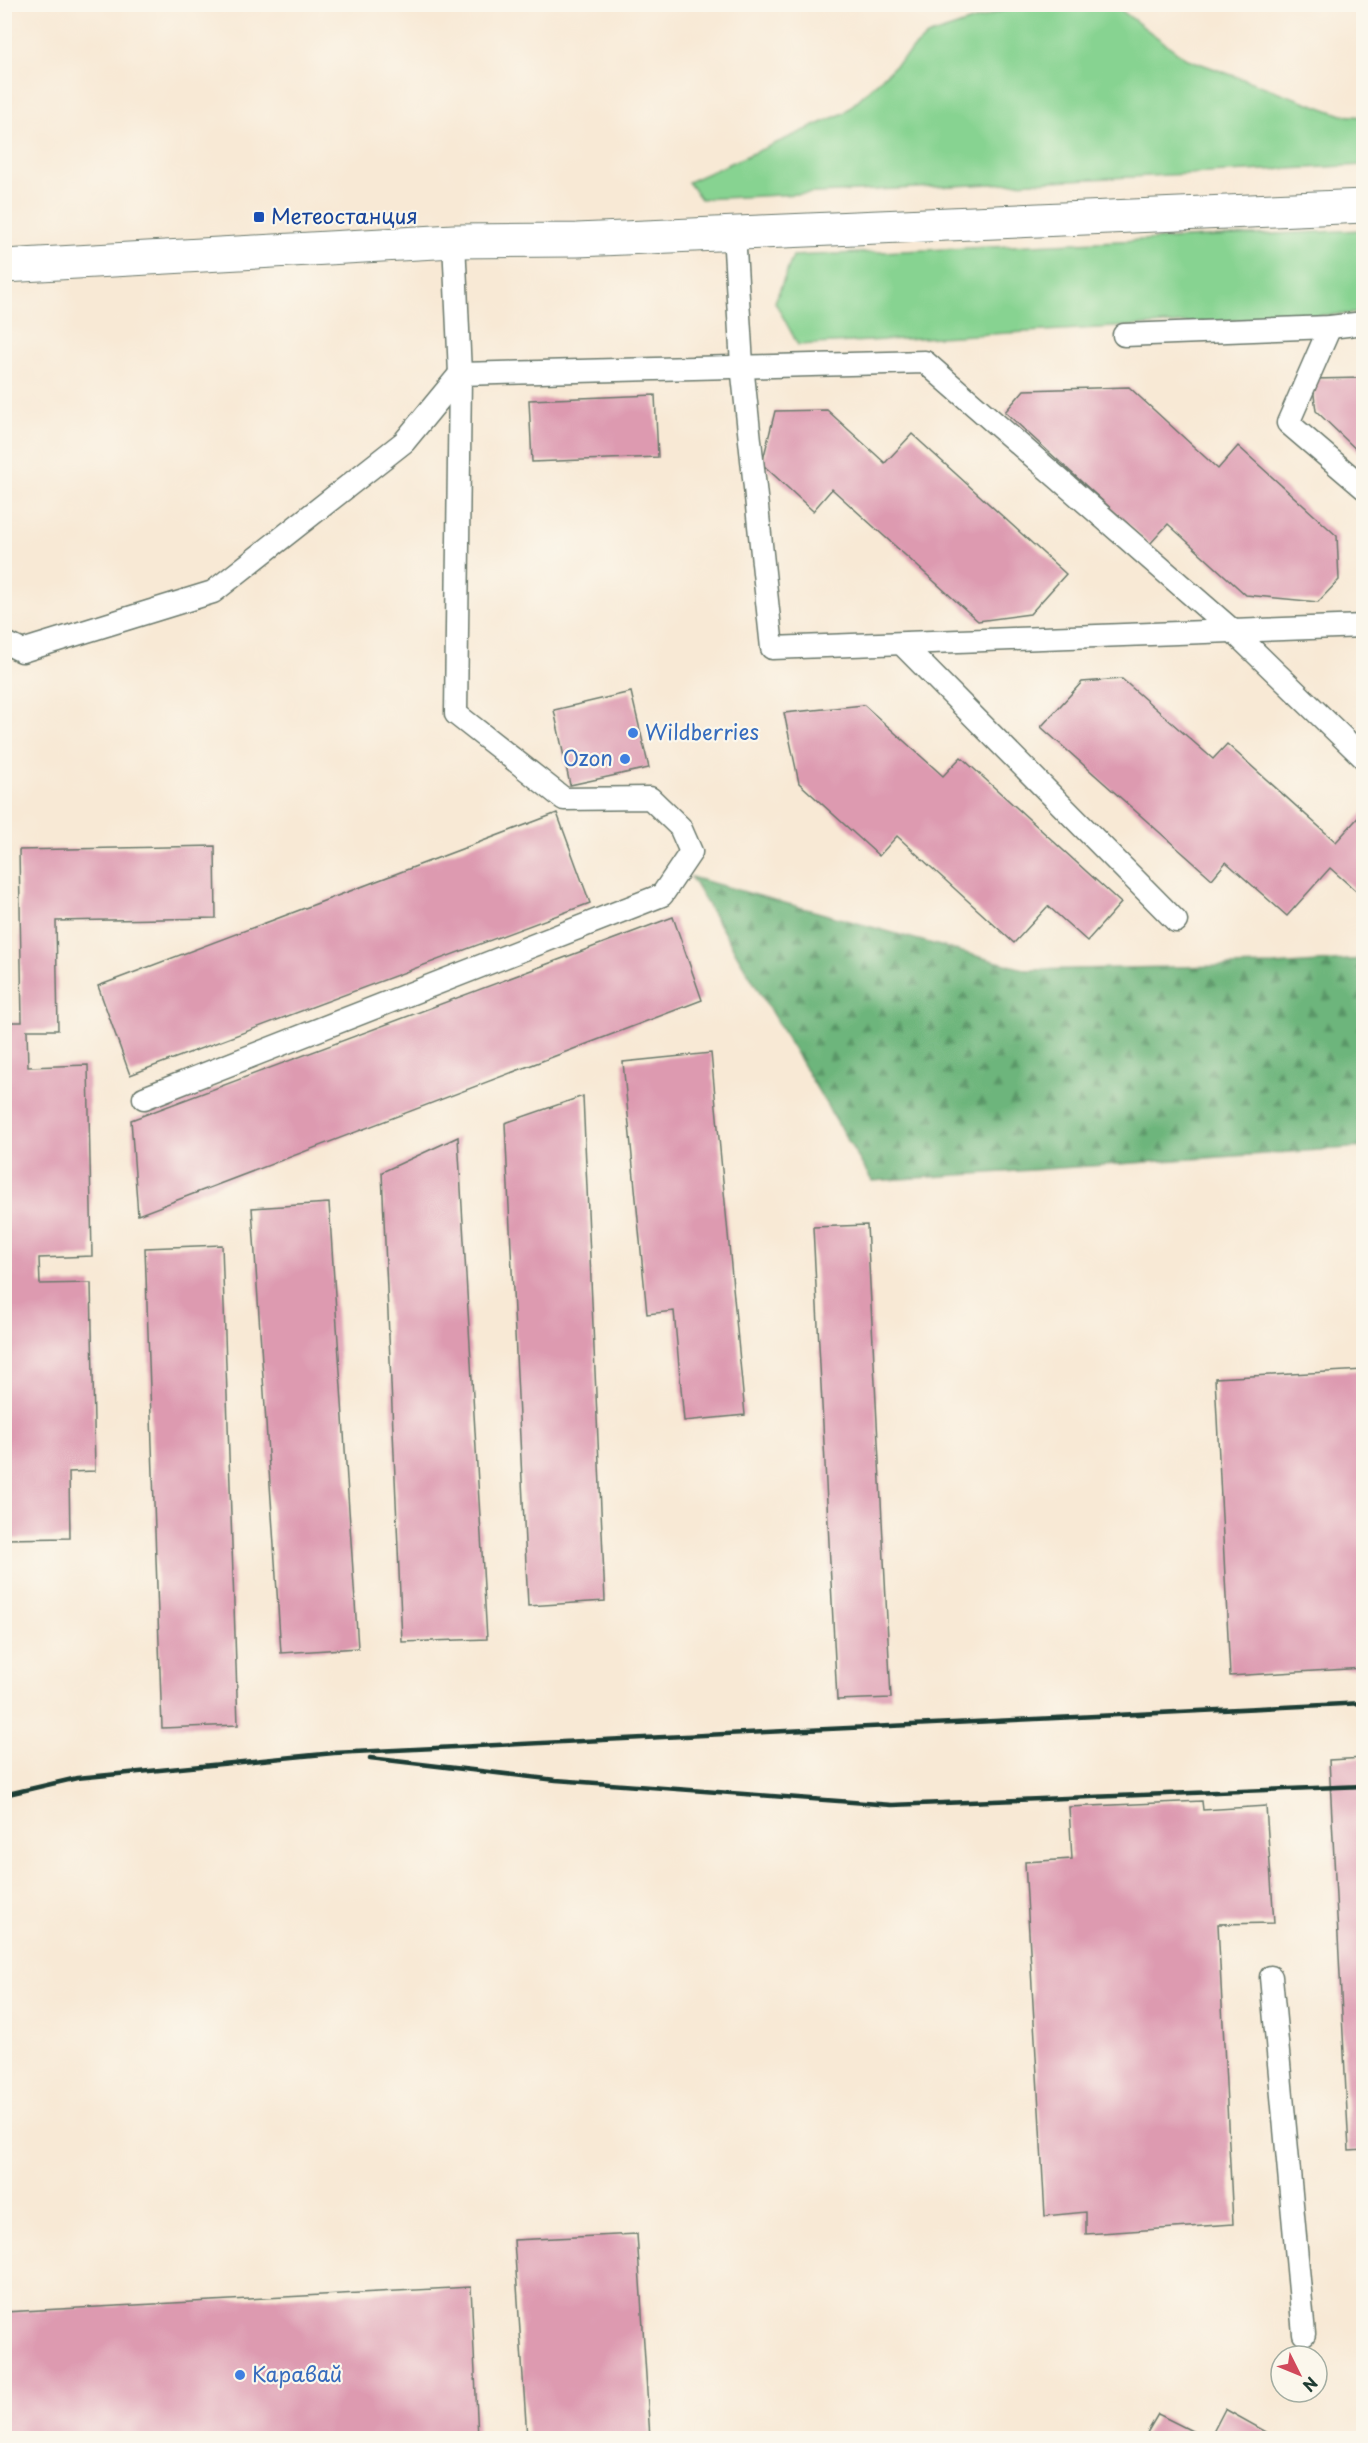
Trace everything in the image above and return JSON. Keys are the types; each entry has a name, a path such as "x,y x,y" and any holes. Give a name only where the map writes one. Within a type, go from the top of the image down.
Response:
{"street":[{"path":"4,266 454,241 577,240 1364,206"}],"lane":[{"path":"734,233 742,365 772,648 1364,626"},
{"path":"144,1098 662,895 691,852 680,827 650,798 564,799 456,714 460,374 454,241"},
{"path":"1124,335 1330,327 1364,323"},
{"path":"1330,327 1288,423 1364,488"},
{"path":"4,642 22,651 213,592 404,442 460,374 925,362 1233,631 1364,758"},
{"path":"902,644 1176,921"},
{"path":"1271,1977 1304,2334"}],"green space":[{"path":"1020,5 1114,5 1185,58 1342,115 1363,117 1363,165 701,199 688,182 844,113 927,36"},
{"path":"1363,230 1363,313 798,345 775,302 793,256"},
{"path":"691,877 1027,970 1274,965 1363,959 1363,1147 872,1181"}],"building":[{"path":"1364,378 1364,457 1316,411 1312,379"},
{"path":"1129,387 1218,469 1238,446 1337,536 1339,580 1318,602 1246,595 1168,524 1150,544 1005,412 1024,390"},
{"path":"655,395 658,457 532,462 529,400"},
{"path":"827,410 885,463 912,434 1066,574 1030,614 978,621 832,489 813,511 762,464 775,411"},
{"path":"1122,679 1213,759 1227,744 1336,842 1364,811 1364,898 1330,868 1287,916 1226,862 1212,879 1041,727 1082,682"},
{"path":"631,692 649,768 570,785 554,710"},
{"path":"864,705 943,776 961,757 1121,903 1087,941 1048,906 1014,943 897,836 879,856 799,783 784,713"},
{"path":"557,813 590,903 130,1075 98,986"},
{"path":"215,846 216,918 56,921 58,1030 27,1030 28,1067 88,1065 92,1256 39,1258 40,1284 91,1283 95,1471 69,1472 70,1538 4,1539 4,1022 22,1022 19,850"},
{"path":"673,917 702,1000 138,1215 131,1120"},
{"path":"711,1053 745,1415 684,1421 674,1311 647,1314 623,1062"},
{"path":"583,1096 605,1601 528,1606 505,1123"},
{"path":"458,1137 487,1639 402,1642 382,1172"},
{"path":"329,1203 358,1648 281,1653 252,1208"},
{"path":"867,1225 891,1698 837,1700 813,1227"},
{"path":"222,1245 238,1725 162,1728 145,1248"},
{"path":"1364,1370 1364,1668 1230,1676 1215,1378"},
{"path":"1364,1758 1364,2150 1349,2151 1329,1760"},
{"path":"1202,1801 1203,1810 1266,1806 1274,1923 1218,1924 1233,2224 1086,2234 1086,2212 1045,2216 1025,1862 1072,1859 1069,1807"},
{"path":"637,2234 650,2438 527,2438 514,2240"},
{"name":"Каравай","path":"471,2287 478,2438 4,2438 4,2312"},
{"path":"1225,2409 1270,2434 1268,2438 1210,2438"},
{"path":"1158,2414 1206,2438 1144,2438"}],"railway":[{"path":"4,1795 77,1778 334,1753 1364,1703"},
{"path":"370,1758 556,1780 892,1805 1364,1786"}],"place":[{"name":"Метеостанция","path":"259,217"},
{"name":"Wildberries","path":"633,733"},
{"name":"Ozon","path":"625,759"},
{"name":"Каравай","path":"240,2375"}]}
